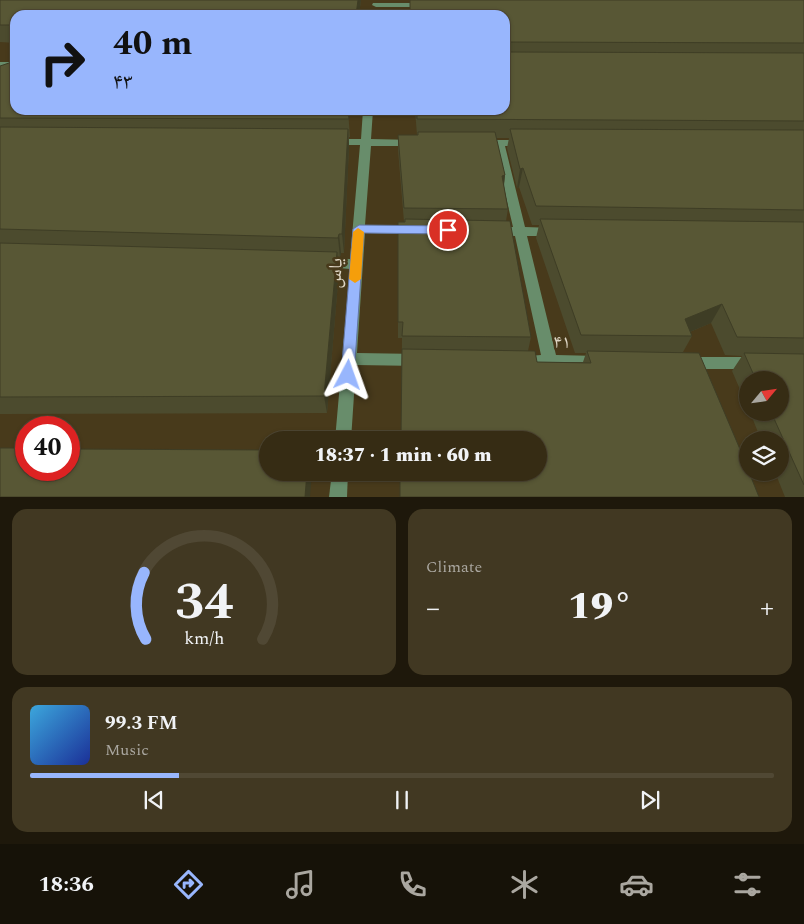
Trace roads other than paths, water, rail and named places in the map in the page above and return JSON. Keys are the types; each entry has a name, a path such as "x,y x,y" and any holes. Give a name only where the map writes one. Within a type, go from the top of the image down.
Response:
{"street":[{"path":"376,2 435,5"},
{"name":"یاس","path":"344,431 368,115"},
{"path":"326,142 423,143"},
{"path":"470,143 538,143"},
{"path":"499,143 550,361"},
{"path":"359,229 425,230"},
{"path":"482,231 568,232"},
{"path":"307,262 356,264"},
{"path":"349,359 435,360"},
{"name":"۴۱","path":"502,361 609,362"},
{"path":"668,362 766,363"},
{"path":"698,363 705,380"},
{"path":"338,496 339,481"}]}
